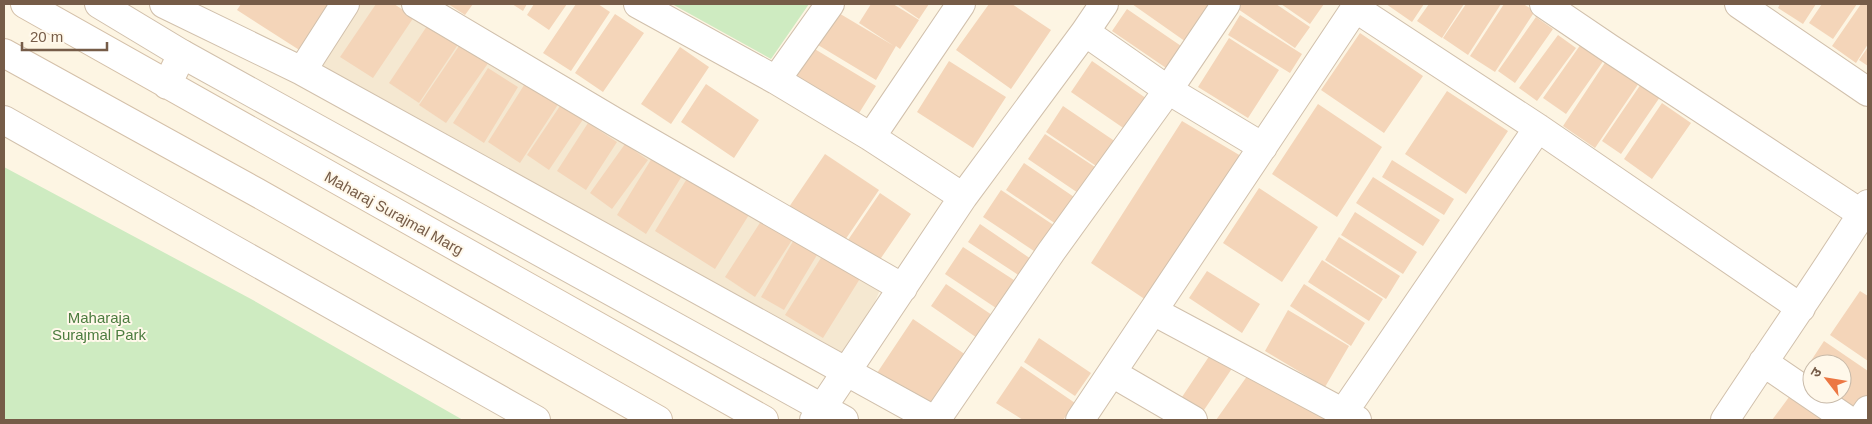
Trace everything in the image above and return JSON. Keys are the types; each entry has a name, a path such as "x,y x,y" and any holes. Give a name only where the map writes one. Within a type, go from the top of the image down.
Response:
{"street":[{"name":"Maharaj Surajmal Marg","path":"25,4 764,420"},
{"path":"99,4 182,54 826,416 846,372 964,197 1104,4"},
{"path":"164,4 208,13 302,71 935,420 1051,252 1168,90 1226,4"},
{"path":"302,71 345,4"},
{"path":"416,4 614,122 903,288"},
{"path":"638,4 776,80 871,137 964,197"},
{"path":"776,80 830,4"},
{"path":"871,137 961,4"},
{"path":"1544,4 1609,48 1865,209 1802,308 1763,362 1725,420"},
{"path":"1739,4 1868,92"},
{"path":"1080,420 1357,6 1802,308"},
{"path":"1085,32 1168,90 1263,147"},
{"path":"4,53 256,192 658,420"},
{"path":"167,85 182,54"},
{"path":"4,120 536,420"},
{"path":"1154,311 1350,417 1538,128"},
{"path":"1763,362 1848,420"},
{"path":"1112,373 1193,420"},
{"path":"1861,420 1868,410"}],"shaded area":[{"path":"348,4 391,4 882,285 851,359 309,68"}],"green space":[{"path":"672,4 809,4 771,59"},
{"name":"Maharaja Surajmal Park","path":"4,167 251,299 463,420 4,420"}],"building":[{"path":"241,4 335,4 304,53 237,10"},
{"path":"376,4 394,4 414,17 373,78 340,57"},
{"path":"448,4 473,4 465,15"},
{"path":"512,4 527,4 523,11"},
{"path":"534,4 567,4 549,30 527,15"},
{"path":"576,4 598,4 610,12 571,71 543,53"},
{"path":"871,4 893,4 919,20 900,49 896,46 876,80 813,42 832,9 894,46 859,23"},
{"path":"897,4 929,4 919,19"},
{"path":"989,4 1012,4 1051,30 1011,89 956,50"},
{"path":"1132,4 1212,4 1189,44"},
{"path":"1237,4 1276,4 1310,27 1295,48 1235,7"},
{"path":"1281,4 1324,4 1310,24"},
{"path":"1386,4 1424,4 1412,22"},
{"path":"1429,4 1464,4 1442,38 1417,21"},
{"path":"1466,4 1501,4 1468,55 1443,38"},
{"path":"1504,4 1523,4 1535,11 1495,72 1470,56"},
{"path":"1780,4 1816,4 1803,24 1778,8"},
{"path":"1822,4 1857,4 1833,39 1809,23"},
{"path":"1861,4 1868,4 1868,44 1856,63 1832,46"},
{"path":"1127,9 1184,48 1169,70 1112,31"},
{"path":"615,14 644,33 603,92 575,73"},
{"path":"1240,15 1302,54 1290,73 1228,35"},
{"path":"1536,17 1553,29 1515,83 1498,71"},
{"path":"429,23 459,43 419,103 389,83"},
{"path":"1360,33 1423,76 1384,133 1321,90"},
{"path":"1558,35 1576,48 1537,101 1519,88"},
{"path":"1229,38 1279,70 1248,118 1198,87"},
{"path":"461,43 489,62 446,123 419,105"},
{"path":"1581,44 1604,60 1566,114 1543,98"},
{"path":"680,47 709,67 671,124 641,104"},
{"path":"1868,47 1868,66 1859,60"},
{"path":"813,48 876,86 856,118 793,81"},
{"path":"949,61 1006,97 973,148 917,112"},
{"path":"1092,61 1153,103 1132,134 1071,92"},
{"path":"1606,61 1639,83 1595,148 1563,126"},
{"path":"488,68 518,87 484,143 453,123"},
{"path":"526,82 559,103 520,163 488,142"},
{"path":"706,84 759,120 734,158 681,122"},
{"path":"1641,84 1660,97 1621,154 1602,141"},
{"path":"1447,91 1508,131 1466,194 1405,154"},
{"path":"564,100 586,115 549,170 527,155"},
{"path":"1662,103 1691,123 1652,179 1624,159"},
{"path":"1318,104 1382,147 1337,217 1272,174"},
{"path":"1063,106 1119,144 1102,170 1046,132"},
{"path":"1182,121 1241,156 1146,300 1091,263"},
{"path":"588,123 617,142 586,190 557,171"},
{"path":"1045,134 1101,171 1084,197 1028,159"},
{"path":"625,144 648,160 612,209 590,193"},
{"path":"825,154 879,190 843,243 789,207"},
{"path":"652,158 682,176 646,234 617,215"},
{"path":"1392,160 1454,199 1444,215 1382,177"},
{"path":"1024,163 1077,199 1059,226 1006,190"},
{"path":"691,172 752,210 715,269 655,231"},
{"path":"1373,177 1440,220 1423,246 1356,203"},
{"path":"1259,188 1318,227 1282,282 1223,243"},
{"path":"1001,190 1055,226 1037,253 983,217"},
{"path":"880,193 911,214 879,261 848,240"},
{"path":"1355,212 1417,252 1403,274 1341,235"},
{"path":"765,215 796,234 755,297 725,277"},
{"path":"980,224 1031,259 1020,276 968,242"},
{"path":"796,236 820,250 784,310 761,297"},
{"path":"1339,237 1400,276 1386,299 1325,260"},
{"path":"963,247 1017,282 999,310 945,274"},
{"path":"824,253 861,277 823,338 785,315"},
{"path":"1322,260 1383,299 1369,321 1308,282"},
{"path":"1207,271 1260,304 1242,333 1189,298"},
{"path":"946,284 995,317 980,340 931,306"},
{"path":"1304,284 1365,323 1351,346 1290,306"},
{"path":"1860,291 1868,296 1868,361 1830,335"},
{"path":"1288,310 1349,346 1325,387 1265,351"},
{"path":"913,319 966,355 930,409 877,373"},
{"path":"1039,338 1091,373 1075,396 1024,362"},
{"path":"1824,341 1843,354 1815,354"},
{"path":"1210,355 1233,367 1202,413 1180,400"},
{"path":"1852,360 1868,371 1868,400 1857,417 1837,404 1852,404"},
{"path":"1021,366 1075,403 1063,420 1023,420 996,403"},
{"path":"1250,372 1335,420 1216,420"},
{"path":"1795,389 1802,394 1802,404 1817,404 1840,420 1772,420"}]}
